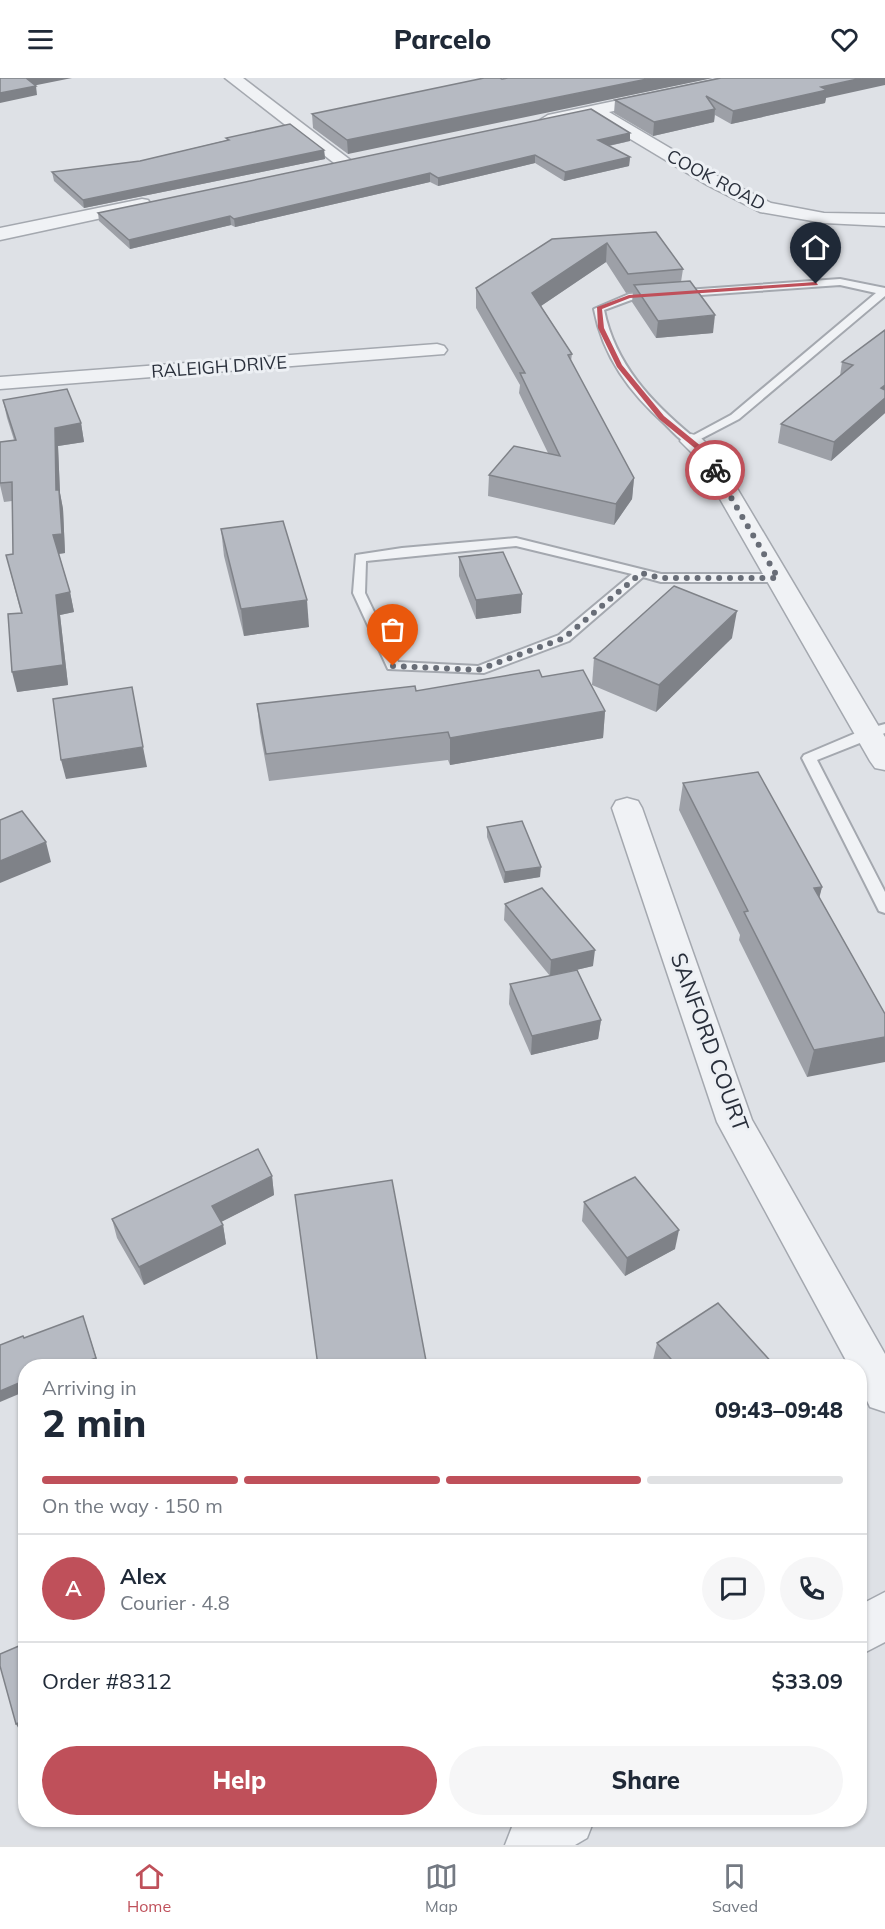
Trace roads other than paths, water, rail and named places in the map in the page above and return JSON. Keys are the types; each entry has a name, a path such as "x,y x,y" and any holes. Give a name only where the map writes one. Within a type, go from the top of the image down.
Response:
{"street":[{"path":"233,78 349,160 321,166"},
{"path":"537,122 746,78"},
{"name":"COOK ROAD","path":"594,110 713,181 766,208 824,218 885,220"},
{"path":"0,234 160,200"},
{"name":"RALEIGH DRIVE","path":"0,383 437,350"},
{"path":"691,441 705,453 778,578 877,730 885,761"},
{"name":"SANFORD COURT","path":"627,808 735,1122 866,1359"},
{"name":"SANFORD COURT","path":"867,1360 885,1393"},
{"path":"867,1627 885,1615"},
{"path":"530,1845 558,1827"}],"lane":[{"path":"840,282 884,292 735,417 691,441 661,417 619,365 601,328 599,309 629,297 840,282"},
{"path":"641,573 564,638 478,670 393,666 359,593 360,558 516,542 641,573 661,578 778,578"},
{"path":"877,730 809,758 885,907"}]}
